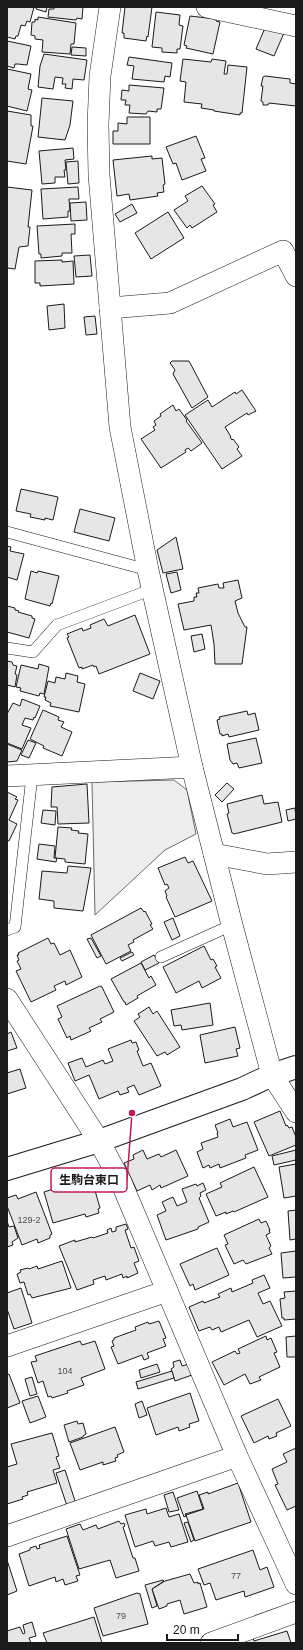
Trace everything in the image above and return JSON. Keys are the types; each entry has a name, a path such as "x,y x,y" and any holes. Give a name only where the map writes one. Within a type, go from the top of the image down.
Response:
{"street":[{"path":"110,7 100,76 98,126 99,176 120,427 150,580 192,767 232,925 272,1075 296,1112"},
{"path":"207,7 296,26"},
{"path":"110,308 170,303 283,251 296,276"},
{"path":"7,776 32,776 192,767"},
{"path":"214,854 267,864 296,862"},
{"path":"7,999 99,1141 122,1182 237,1456 296,1584"},
{"path":"7,1169 99,1141 242,1089 272,1075 296,1067"},
{"path":"7,1346 167,1291"},
{"path":"7,1536 237,1456"},
{"path":"211,1643 296,1612"}],"lane":[{"path":"7,532 150,580"},
{"path":"7,648 32,652 57,625 150,580"},
{"path":"7,930 15,927 32,776"},
{"path":"161,958 232,925"}],"shaded area":[{"path":"174,780 187,790 196,834 165,850 95,915 92,782"}],"building":[{"path":"7,7 34,7 30,22 27,21 25,26 21,25 18,36 16,36 15,39 7,37"},
{"path":"36,7 47,7 46,12 36,9"},
{"path":"54,7 83,7 82,19 77,18 76,20 48,17 49,9 54,9"},
{"path":"125,7 152,7 148,37 147,36 146,41 124,38 124,33 122,33"},
{"path":"156,12 180,15 179,25 183,26 180,49 177,49 177,53 162,52 162,48 152,47"},
{"path":"190,16 216,19 216,21 220,22 213,54 186,48 187,46 184,45"},
{"path":"38,17 76,23 74,44 71,44 70,54 42,52 43,40 35,39 35,36 31,35 32,22 35,22 35,19 38,20"},
{"path":"265,28 284,33 274,56 256,49"},
{"path":"7,41 31,46 27,65 15,64 14,68 7,66"},
{"path":"72,47 86,48 86,56 71,55"},
{"path":"44,54 87,60 84,80 73,79 72,89 65,88 66,84 62,84 63,78 55,77 53,89 38,87 40,66"},
{"path":"129,57 172,63 170,77 165,76 164,82 132,79 134,66 127,65"},
{"path":"183,59 211,62 212,59 226,61 224,74 227,74 228,65 247,67 242,113 240,113 240,115 214,111 201,108 202,104 184,102 186,82 180,81"},
{"path":"7,69 31,74 28,89 32,90 27,111 7,106"},
{"path":"263,77 290,79 290,83 296,84 296,106 269,103 268,105 263,105 263,102 261,101 263,86 261,86"},
{"path":"129,85 164,88 161,109 157,109 157,112 148,111 146,114 129,113 130,105 125,105 126,100 121,100 122,90 129,91"},
{"path":"42,98 73,101 70,125 65,140 38,137"},
{"path":"7,111 31,115 31,126 33,126 26,164 7,161"},
{"path":"127,117 150,117 150,144 113,144 113,131 118,131 118,123 127,124"},
{"path":"196,136 205,158 201,159 206,171 182,180 176,163 173,164 166,147"},
{"path":"73,148 74,159 65,160 65,177 55,177 55,183 42,184 39,151"},
{"path":"152,156 152,159 162,158 165,184 163,185 164,192 157,193 158,196 130,200 129,194 117,196 113,160"},
{"path":"78,161 79,183 68,184 66,162"},
{"path":"202,186 215,204 213,205 217,212 192,228 190,225 187,228 174,210 188,201 185,196"},
{"path":"7,187 32,190 28,227 30,227 28,246 19,247 15,269 7,268"},
{"path":"78,187 79,199 69,199 70,211 68,211 68,217 43,219 41,189"},
{"path":"86,202 87,220 71,221 70,203"},
{"path":"132,204 137,213 120,222 115,214"},
{"path":"168,212 184,238 151,259 135,233"},
{"path":"75,224 75,234 71,234 72,253 62,253 62,256 41,258 41,254 39,254 37,226"},
{"path":"90,255 92,276 76,277 74,256"},
{"path":"62,260 62,262 73,261 74,284 40,286 40,283 35,283 35,261"},
{"path":"64,304 65,328 49,330 47,306"},
{"path":"95,316 97,334 86,335 84,317"},
{"path":"172,361 189,361 208,397 192,408 173,374 175,370 170,363"},
{"path":"242,390 256,411 248,415 247,413 225,427 232,440 233,439 239,447 237,449 242,456 222,469 185,415 208,400 212,407 235,392 236,394"},
{"path":"173,405 176,411 179,409 202,443 191,451 188,448 185,450 186,452 161,468 141,439 155,430 153,427 156,425 154,421 161,416 160,414"},
{"path":"21,489 58,497 53,520 30,517 31,514 16,511"},
{"path":"80,509 115,518 109,541 74,532"},
{"path":"176,537 183,569 163,573 157,550"},
{"path":"7,546 11,547 10,551 24,554 17,580 7,577"},
{"path":"31,571 37,573 38,571 59,576 52,604 51,603 50,606 25,599"},
{"path":"177,572 181,590 171,593 166,574"},
{"path":"238,580 242,598 235,601 238,613 245,627 247,627 242,664 215,664 211,625 184,630 178,604 194,601 194,597 197,597 196,593 199,593 198,588 218,584 219,588 224,588 223,583"},
{"path":"7,606 15,608 15,610 19,611 18,612 32,616 32,618 35,619 29,638 7,632"},
{"path":"135,615 150,654 99,674 96,666 94,667 93,665 82,669 82,667 79,668 67,638 69,637 67,634 82,628 83,631 91,628 90,625 104,619 108,626"},
{"path":"202,634 205,649 194,652 191,636"},
{"path":"7,661 12,662 13,665 17,666 15,674 17,675 15,687 7,685"},
{"path":"39,664 49,667 44,694 40,693 39,696 20,691 21,688 16,687 21,665 38,669"},
{"path":"66,673 78,676 77,682 85,684 79,712 50,706 51,703 45,700 46,697 44,697 48,681 55,683 56,677 65,679"},
{"path":"140,673 160,681 153,699 133,691"},
{"path":"22,699 40,706 35,718 34,717 33,720 25,718 22,725 31,728 22,749 7,743 7,714 13,703 20,706"},
{"path":"43,710 59,717 58,720 64,722 61,727 72,732 62,756 43,748 44,746 30,739"},
{"path":"247,711 248,715 255,713 259,730 229,737 228,734 222,736 222,734 220,734 217,720 220,719 219,717"},
{"path":"256,738 262,763 239,768 237,763 233,764 230,760 227,744"},
{"path":"28,740 36,743 29,758 21,755"},
{"path":"7,744 22,750 17,761 7,762"},
{"path":"227,783 234,789 222,802 215,795"},
{"path":"87,784 89,823 58,824 57,807 51,807 52,787"},
{"path":"7,792 17,797 15,799 18,800 9,820 17,824 9,841 7,840"},
{"path":"262,795 264,804 278,802 282,822 234,834 232,833 227,814 229,813 227,804"},
{"path":"295,808 296,819 288,821 286,810"},
{"path":"43,810 56,811 55,825 41,823"},
{"path":"58,827 72,828 71,830 79,831 78,833 88,834 85,864 65,862 65,859 55,858"},
{"path":"39,844 55,846 54,858 57,858 56,862 37,859"},
{"path":"185,857 188,863 193,861 212,901 175,917 166,897 165,891 169,888 167,884 165,885 158,868"},
{"path":"68,866 91,868 83,911 54,908 54,901 39,899 42,871 67,873"},
{"path":"141,908 144,912 145,911 153,929 133,940 134,942 128,945 131,951 106,964 91,935"},
{"path":"173,918 180,936 172,940 164,922"},
{"path":"48,938 51,944 54,943 60,955 70,950 82,977 66,985 65,981 54,986 56,990 31,1002 16,971 21,969 17,961 19,960 17,955 19,955 18,953"},
{"path":"91,938 101,956 97,958 87,939"},
{"path":"204,946 211,960 213,959 217,966 215,967 221,978 202,988 199,981 176,993 163,967"},
{"path":"132,952 134,955 122,961 120,958"},
{"path":"154,955 159,963 145,970 141,962"},
{"path":"141,963 149,978 151,976 156,985 137,996 138,998 126,1005 111,979"},
{"path":"100,986 102,987 114,1012 100,1019 102,1022 89,1028 91,1031 71,1040 70,1036 67,1038 58,1019 62,1017 57,1006"},
{"path":"210,1003 213,1025 182,1030 181,1025 174,1026 171,1010"},
{"path":"149,1007 153,1014 157,1011 180,1047 167,1055 165,1052 157,1056 134,1021 140,1017 138,1014"},
{"path":"235,1027 240,1048 236,1049 238,1056 205,1063 200,1035"},
{"path":"11,1032 17,1048 7,1051 7,1034"},
{"path":"131,1040 132,1043 136,1042 139,1050 137,1051 143,1066 151,1063 161,1086 139,1095 134,1085 127,1088 129,1092 120,1095 118,1091 99,1099 89,1075 75,1081 68,1063 82,1058 86,1067 103,1060 105,1064 113,1061 108,1049"},
{"path":"20,1069 26,1088 7,1094 7,1073"},
{"path":"280,1111 286,1126 287,1125 289,1128 292,1127 296,1137 296,1145 269,1156 254,1122"},
{"path":"230,1119 233,1127 247,1122 258,1150 245,1155 246,1158 220,1168 219,1164 210,1168 209,1165 203,1168 197,1152 203,1149 201,1143 218,1137 215,1125"},
{"path":"143,1150 147,1159 159,1154 161,1157 176,1150 188,1176 161,1188 160,1185 152,1190 150,1185 137,1191 124,1163 134,1159 133,1155"},
{"path":"296,1150 296,1160 274,1165 272,1156"},
{"path":"296,1164 296,1196 284,1198 279,1167"},
{"path":"254,1167 268,1197 234,1212 233,1211 226,1214 226,1212 216,1216 206,1194 222,1187 220,1183"},
{"path":"90,1173 100,1208 98,1209 99,1213 86,1217 85,1214 53,1223 44,1192 56,1188 55,1184 62,1182 63,1185 72,1182 72,1179"},
{"path":"203,1183 206,1190 200,1193 201,1196 199,1198 209,1222 198,1227 198,1229 166,1240 157,1215 166,1211 162,1202 173,1197 177,1206 187,1202 182,1189 196,1184 197,1186"},
{"path":"36,1192 52,1234 50,1235 50,1238 38,1243 37,1239 22,1245 7,1206 7,1198 16,1195 18,1199"},
{"path":"296,1210 296,1239 290,1240 288,1211"},
{"path":"259,1219 261,1223 266,1221 270,1230 270,1233 266,1235 271,1246 269,1248 272,1254 246,1264 243,1260 234,1264 225,1245 228,1244 224,1235"},
{"path":"7,1221 9,1227 14,1226 18,1238 12,1242 13,1245 7,1247"},
{"path":"126,1224 128,1229 125,1230 131,1248 134,1247 139,1261 134,1263 138,1273 127,1278 127,1276 123,1278 122,1274 106,1280 105,1276 93,1280 94,1284 77,1290 59,1246 75,1240 75,1242 108,1233 107,1230 111,1228 112,1232 116,1231 116,1227"},
{"path":"217,1248 229,1275 195,1290 193,1284 190,1286 180,1264"},
{"path":"296,1251 296,1277 283,1278 281,1253"},
{"path":"62,1261 71,1288 32,1298 30,1294 28,1295 24,1282 20,1283 17,1274 21,1272 20,1270 37,1266 38,1269"},
{"path":"264,1275 270,1288 258,1293 263,1304 270,1301 282,1326 257,1337 249,1320 221,1332 219,1327 212,1330 210,1327 199,1331 189,1307 203,1301 204,1303 220,1297 218,1294 231,1288 232,1292 253,1283 252,1280"},
{"path":"21,1288 32,1323 14,1329 7,1309 7,1293"},
{"path":"296,1291 296,1319 284,1320 284,1318 282,1318 280,1299 285,1298 284,1292"},
{"path":"159,1321 166,1338 163,1339 166,1346 147,1353 149,1358 144,1360 142,1355 118,1364 111,1347 114,1346 112,1341 114,1338 136,1330 135,1327 148,1322 149,1324"},
{"path":"266,1336 267,1340 271,1338 277,1352 274,1353 280,1367 259,1377 261,1380 250,1384 245,1374 224,1385 212,1362 235,1351 237,1354 240,1353 238,1349"},
{"path":"296,1336 296,1357 287,1357 286,1337"},
{"path":"80,1341 82,1345 95,1341 105,1369 81,1378 84,1385 67,1391 68,1393 52,1398 51,1396 48,1397 43,1381 38,1383 31,1362 37,1361 35,1356"},
{"path":"180,1360 182,1366 189,1364 192,1375 175,1381 171,1369 174,1367 173,1362"},
{"path":"157,1364 160,1372 141,1378 139,1370"},
{"path":"172,1371 174,1378 138,1389 136,1382"},
{"path":"9,1374 20,1403 7,1408 7,1375"},
{"path":"32,1377 37,1394 30,1396 25,1379"},
{"path":"190,1393 199,1421 189,1424 190,1427 179,1431 178,1427 156,1435 147,1408"},
{"path":"38,1396 46,1417 30,1423 22,1401"},
{"path":"278,1399 291,1426 276,1433 277,1436 269,1439 268,1436 254,1443 241,1416"},
{"path":"142,1401 147,1415 139,1418 135,1404"},
{"path":"77,1421 78,1424 83,1423 86,1434 83,1437 69,1442 64,1425"},
{"path":"115,1427 124,1452 117,1455 118,1457 115,1458 116,1461 103,1465 103,1462 80,1470 70,1443"},
{"path":"52,1433 59,1456 56,1457 60,1468 53,1470 57,1483 27,1492 28,1495 22,1497 23,1499 7,1504 7,1467 17,1464 11,1444"},
{"path":"296,1448 296,1506 287,1510 275,1485 278,1484 272,1469 287,1462 283,1454"},
{"path":"65,1470 76,1504 67,1506 56,1473"},
{"path":"238,1483 251,1522 195,1541 186,1515 204,1509 199,1495 208,1492 208,1494"},
{"path":"197,1491 203,1509 185,1514 186,1516 184,1517 177,1498"},
{"path":"173,1492 179,1510 169,1512 164,1495"},
{"path":"166,1508 169,1517 179,1514 188,1542 171,1547 169,1542 155,1546 153,1541 135,1547 125,1515 146,1509 147,1514"},
{"path":"119,1521 121,1524 124,1523 125,1526 123,1527 139,1571 116,1578 110,1560 79,1569 66,1529 80,1524 83,1530 96,1525 98,1529"},
{"path":"188,1522 194,1540 191,1542 184,1523"},
{"path":"67,1536 80,1575 76,1576 78,1581 65,1585 63,1579 56,1582 55,1577 29,1586 19,1554 36,1546 37,1549 40,1548 39,1545"},
{"path":"253,1550 260,1570 267,1567 274,1587 245,1597 244,1591 216,1600 210,1583 204,1585 198,1569"},
{"path":"7,1560 17,1591 7,1595"},
{"path":"190,1574 194,1583 200,1583 207,1607 184,1614 180,1600 167,1604 167,1606 159,1609 152,1589 165,1581"},
{"path":"164,1581 152,1589 157,1606 152,1608 145,1585"},
{"path":"137,1593 140,1594 148,1624 103,1636 94,1608"},
{"path":"94,1617 102,1643 47,1643 43,1633"},
{"path":"32,1622 36,1636 29,1638 31,1643 7,1643 7,1631 20,1627 23,1634 25,1633 23,1625"},
{"path":"287,1631 291,1643 247,1643 246,1641 253,1638 254,1641"}],"place":[{"name":"生駒台東口","path":"132,1113"}]}
